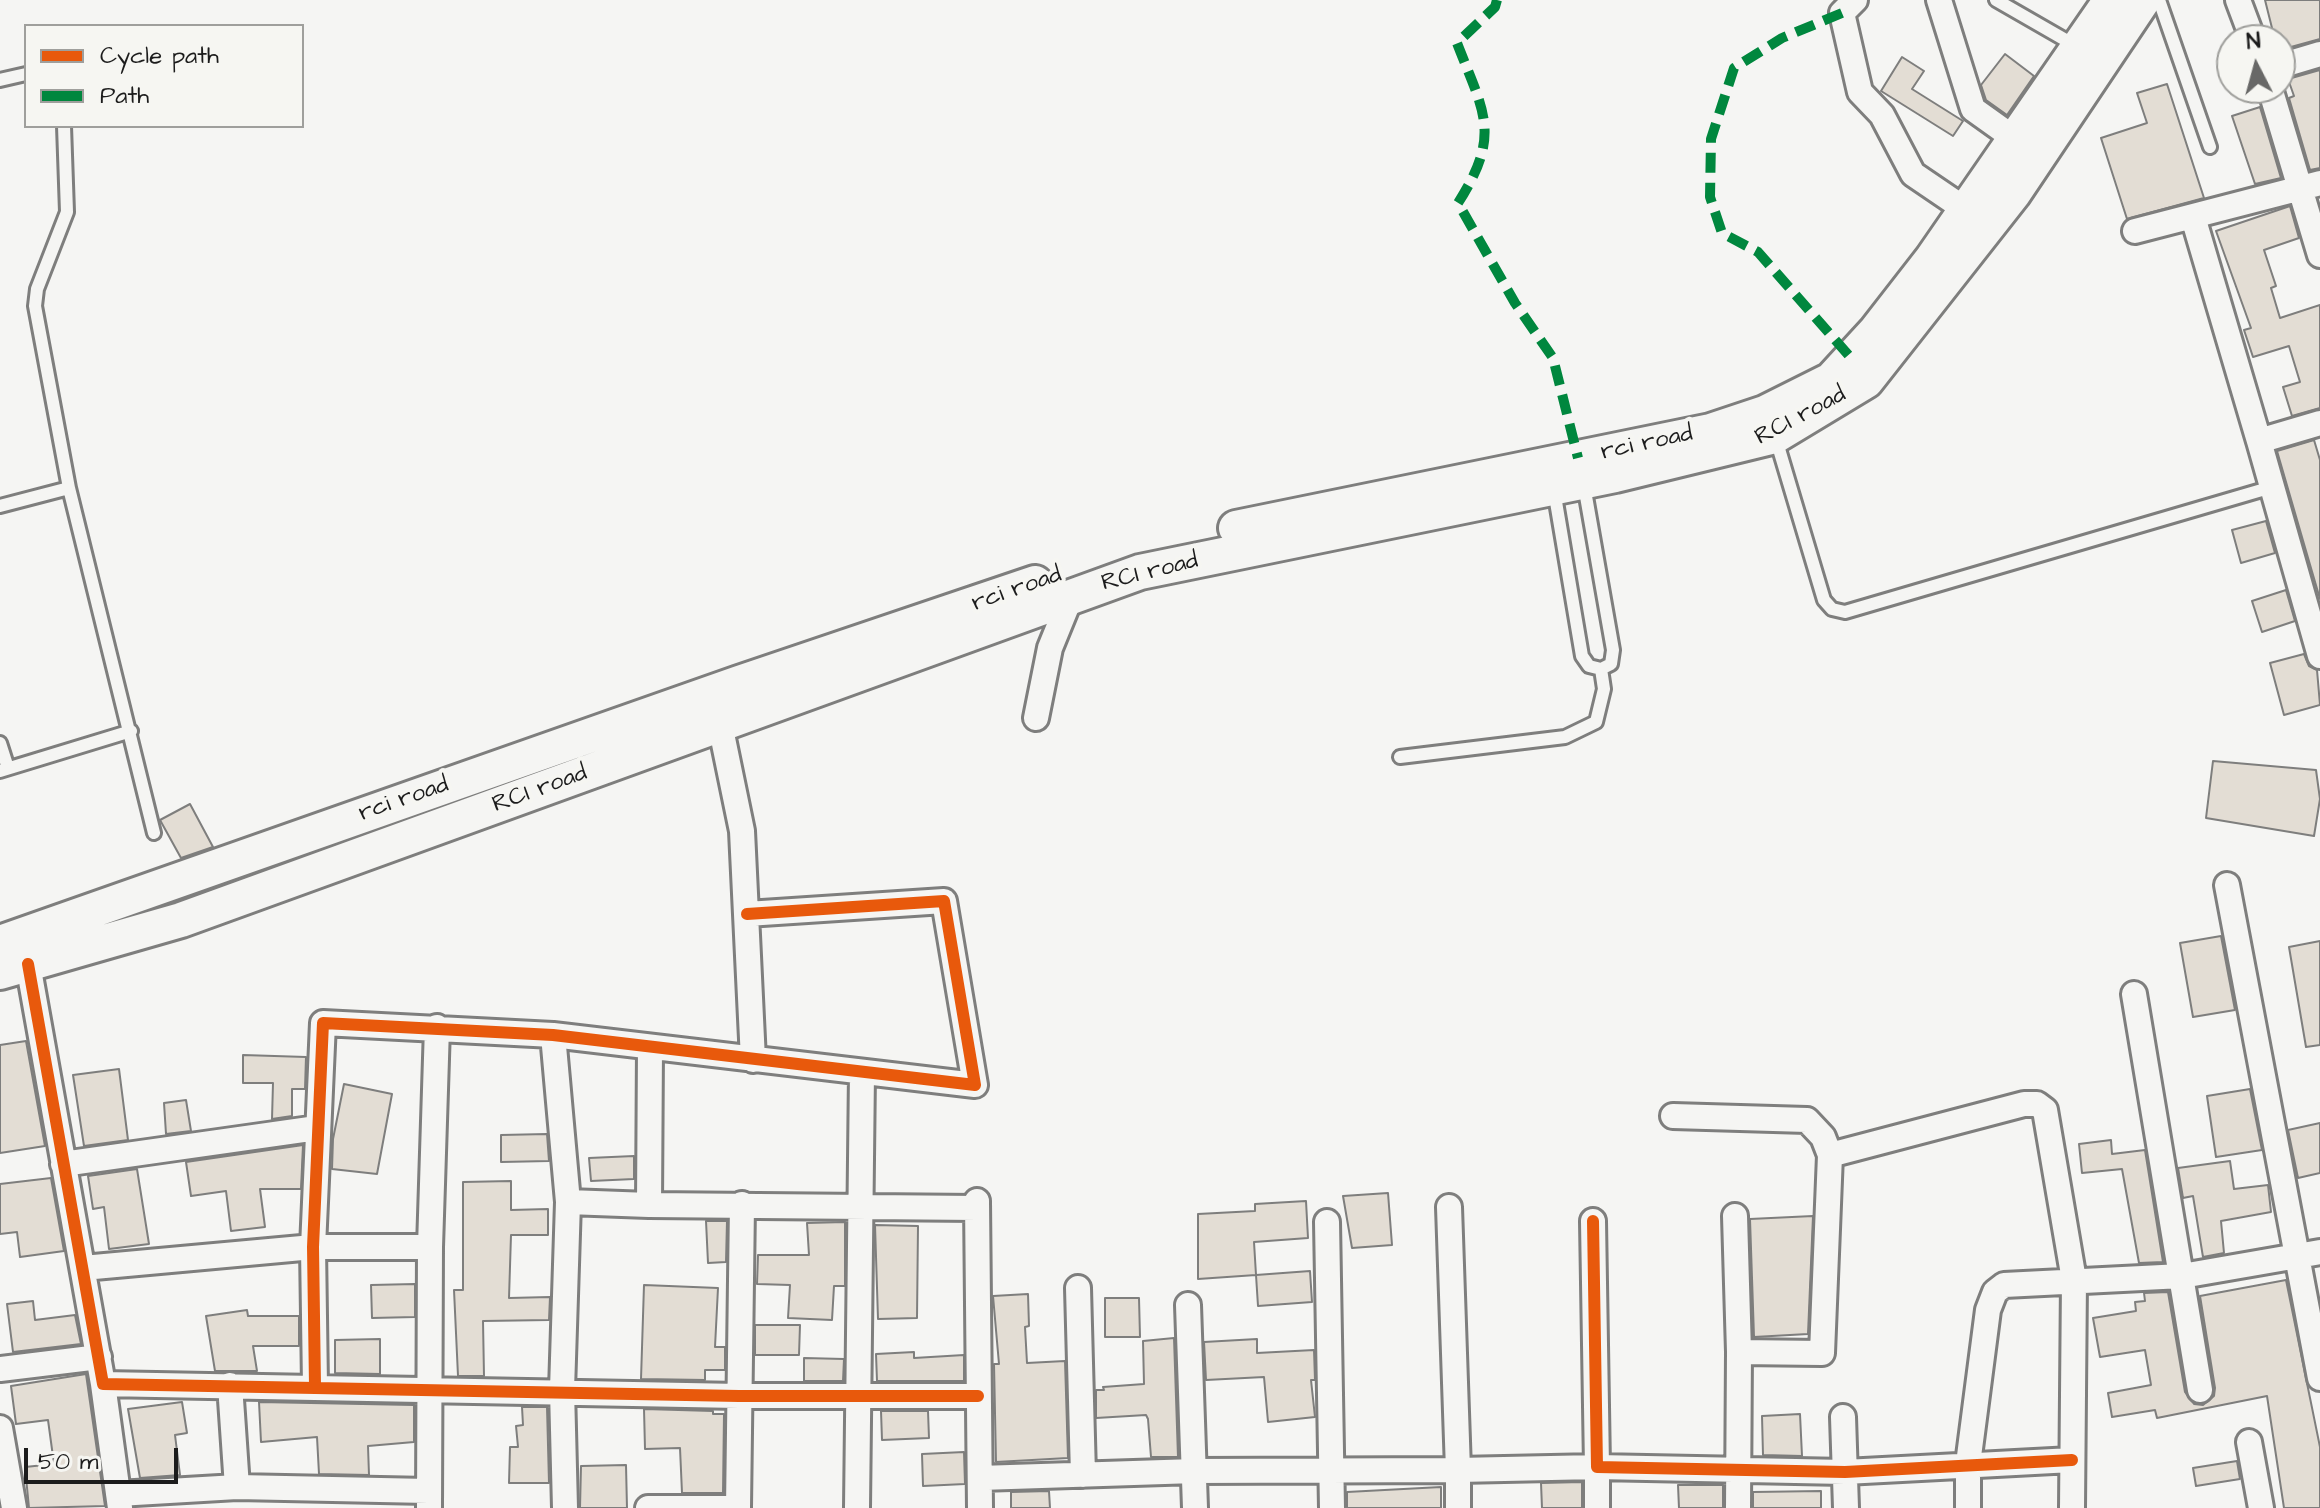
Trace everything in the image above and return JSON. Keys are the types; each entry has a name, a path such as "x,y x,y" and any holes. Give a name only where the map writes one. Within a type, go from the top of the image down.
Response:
{"main road":[{"name":"rci road","path":"0,943 616,726 1075,569 1193,537 1366,514 1711,431 1765,413 1831,380 1876,331 1966,210 2111,0"},
{"name":"RCI road","path":"14,968 181,920 1072,594 1140,572 1366,514 1568,485 1775,436 1866,381 2013,194 2143,0"},
{"path":"616,726 630,757"}],"street":[{"path":"1855,0 1842,13 1860,92 1882,115 1913,174 1966,210"},
{"path":"1939,0 1973,109 2015,139"},
{"path":"2238,0 2247,24"},
{"path":"2296,61 2320,54"},
{"path":"2277,104 2311,186 2320,255"},
{"path":"2135,231 2311,186"},
{"path":"2193,217 2320,656"},
{"path":"2259,441 2320,423"},
{"path":"1036,718 1050,648 1072,594"},
{"path":"720,724 742,831 753,1060"},
{"path":"2227,885 2308,1255 2320,1378"},
{"path":"315,1386 313,1247 323,1023 553,1035 975,1085 944,901 747,914"},
{"path":"14,968 63,1164 99,1357 119,1501 237,1487 429,1500 427,1388 437,1027"},
{"path":"2134,994 2200,1390"},
{"path":"553,1035 568,1202 562,1390 565,1508"},
{"path":"649,1205 650,1048"},
{"path":"857,1508 862,1072"},
{"path":"1830,1155 2024,1104 2037,1104 2045,1110 2074,1280 2072,1508"},
{"path":"1673,1116 1807,1120 1823,1137 1830,1155 1822,1353 1739,1352"},
{"path":"63,1164 317,1128"},
{"path":"568,1202 859,1207 977,1205 980,1508"},
{"path":"648,1508 738,1508 742,1204"},
{"path":"1449,1207 1458,1508"},
{"path":"1735,1216 1739,1352 1738,1508"},
{"path":"1593,1221 1597,1508"},
{"path":"1327,1222 1332,1508"},
{"path":"83,1268 313,1247 430,1247"},
{"path":"1968,1508 1968,1464 1988,1310 1995,1292 2004,1285 2182,1276 2308,1255"},
{"path":"1078,1288 1083,1475"},
{"path":"1188,1305 1195,1508"},
{"path":"0,1369 99,1357"},
{"path":"103,1384 562,1390 739,1396 978,1396"},
{"path":"230,1385 237,1487"},
{"path":"1843,1417 1846,1508"},
{"path":"0,1428 14,1508"},
{"path":"2249,1442 2261,1508"},
{"path":"980,1478 1195,1471 1597,1467 1845,1472 2072,1460"}],"lane":[{"path":"1996,0 2079,47"},
{"path":"2159,0 2210,147"},
{"path":"0,80 24,74"},
{"path":"64,128 67,212 37,289 35,306 69,488 154,833"},
{"path":"1775,436 1824,600 1832,609 1845,612 2272,487"},
{"path":"1568,485 1613,650 1611,664 1601,669 1589,666 1582,656 1568,485"},
{"path":"0,506 69,488"},
{"path":"1400,757 1565,737 1596,722 1604,689 1601,669"},
{"path":"0,743 4,769 131,731"}],"building":[{"path":"2265,0 2320,0 2320,39 2296,46 2296,24 2271,24"},
{"path":"2005,54 2034,76 2007,115 1986,100 1981,85"},
{"path":"1902,57 1924,71 1912,89 1963,121 1953,136 1881,91"},
{"path":"2320,70 2320,168 2310,170 2291,104 2296,104 2296,77"},
{"path":"2167,84 2204,198 2127,219 2101,138 2147,123 2137,93"},
{"path":"2260,107 2281,178 2255,184 2232,116"},
{"path":"2290,206 2299,238 2264,250 2276,286 2271,288 2280,318 2320,305 2320,408 2292,416 2283,387 2300,382 2289,346 2253,357 2244,330 2251,328 2216,231"},
{"path":"2314,440 2320,460 2320,599 2277,451"},
{"path":"2266,521 2275,553 2241,563 2232,530"},
{"path":"2286,590 2295,621 2262,632 2252,601"},
{"path":"2304,654 2309,666 2317,670 2320,705 2284,715 2270,663"},
{"path":"2213,761 2316,770 2320,799 2314,836 2206,818"},
{"path":"190,804 213,847 181,858 160,820"},
{"path":"2221,936 2235,1010 2193,1017 2180,943"},
{"path":"2320,941 2320,1045 2306,1047 2289,947"},
{"path":"26,1041 45,1146 0,1153 0,1045"},
{"path":"243,1055 306,1057 305,1089 292,1089 292,1116 272,1119 273,1083 243,1083"},
{"path":"119,1069 128,1140 84,1146 73,1075"},
{"path":"344,1084 392,1094 377,1174 332,1169 333,1139"},
{"path":"2250,1089 2262,1150 2216,1157 2207,1096"},
{"path":"186,1100 191,1131 166,1134 164,1103"},
{"path":"2320,1123 2320,1173 2298,1178 2288,1130"},
{"path":"547,1134 549,1161 501,1162 501,1135"},
{"path":"2111,1140 2112,1154 2145,1150 2163,1262 2139,1263 2122,1169 2082,1173 2079,1144"},
{"path":"303,1145 301,1189 260,1189 265,1227 231,1231 226,1191 191,1196 186,1162"},
{"path":"634,1156 634,1179 591,1181 589,1158"},
{"path":"2230,1161 2234,1189 2268,1185 2271,1212 2221,1221 2224,1253 2203,1257 2193,1196 2183,1198 2178,1168"},
{"path":"137,1169 149,1244 109,1249 104,1207 93,1209 88,1176"},
{"path":"51,1178 64,1251 20,1257 17,1232 0,1234 0,1184"},
{"path":"511,1181 511,1210 548,1209 548,1235 511,1235 509,1298 550,1297 549,1320 483,1321 484,1376 458,1376 454,1290 463,1290 463,1182"},
{"path":"1388,1193 1392,1245 1352,1248 1343,1196"},
{"path":"1306,1201 1308,1238 1254,1242 1256,1275 1198,1279 1198,1214 1255,1211 1255,1204"},
{"path":"1813,1216 1808,1334 1754,1337 1750,1219"},
{"path":"706,1221 727,1221 726,1262 708,1263"},
{"path":"845,1222 845,1286 834,1286 832,1320 788,1318 790,1285 757,1284 758,1255 809,1255 807,1223"},
{"path":"875,1225 918,1226 917,1318 878,1319"},
{"path":"1310,1271 1312,1302 1258,1306 1256,1275"},
{"path":"2286,1280 2320,1447 2320,1508 2284,1508 2267,1396 2157,1418 2155,1410 2112,1417 2108,1393 2151,1385 2145,1350 2100,1357 2093,1318 2136,1311 2135,1302 2145,1301 2144,1293 2168,1292 2185,1392 2194,1404 2203,1405 2214,1396 2215,1388 2200,1296"},
{"path":"415,1284 415,1317 372,1318 371,1285"},
{"path":"644,1285 718,1288 715,1347 725,1347 725,1370 705,1370 705,1380 641,1379"},
{"path":"1028,1294 1029,1326 1025,1327 1027,1363 1065,1361 1068,1458 996,1462 994,1364 999,1364 993,1296"},
{"path":"1105,1298 1139,1298 1140,1337 1105,1337"},
{"path":"33,1301 35,1320 75,1315 81,1344 13,1352 7,1304"},
{"path":"247,1310 248,1316 299,1316 299,1346 253,1346 257,1371 215,1371 206,1316"},
{"path":"755,1325 800,1325 799,1355 755,1355"},
{"path":"1174,1338 1178,1457 1151,1457 1146,1415 1096,1418 1096,1390 1144,1384 1143,1341"},
{"path":"380,1339 380,1374 335,1373 335,1340"},
{"path":"1257,1339 1257,1353 1314,1350 1315,1380 1311,1380 1315,1417 1268,1422 1264,1377 1206,1380 1204,1342"},
{"path":"914,1352 914,1358 964,1355 964,1381 877,1381 876,1354"},
{"path":"804,1358 844,1359 843,1381 804,1381"},
{"path":"86,1374 105,1506 29,1508 25,1467 54,1464 48,1420 16,1424 11,1386"},
{"path":"182,1402 187,1433 175,1435 180,1475 140,1478 128,1409"},
{"path":"259,1402 414,1405 414,1442 368,1446 369,1475 319,1474 317,1437 261,1442"},
{"path":"522,1407 547,1407 549,1483 509,1483 510,1447 518,1447 516,1426 523,1425"},
{"path":"644,1409 724,1414 723,1493 682,1493 680,1448 645,1449"},
{"path":"881,1411 928,1411 929,1438 882,1440"},
{"path":"1800,1414 1802,1456 1763,1455 1762,1416"},
{"path":"964,1452 965,1484 923,1486 922,1454"},
{"path":"2237,1461 2240,1479 2196,1486 2193,1468"},
{"path":"626,1465 627,1508 580,1508 581,1466"},
{"path":"1582,1482 1582,1508 1542,1508 1541,1483"},
{"path":"1678,1485 1723,1485 1723,1508 1679,1508"},
{"path":"1441,1487 1441,1508 1347,1508 1347,1492"},
{"path":"1049,1491 1050,1508 1011,1508 1011,1492"},
{"path":"1821,1491 1821,1508 1753,1508 1753,1492"}],"marked path":[{"path":"1497,0 1495,7 1457,43 1475,88 1484,123 1480,159 1458,203 1515,303 1553,358 1578,458"},
{"path":"1842,13 1782,38 1734,68 1711,139 1710,197 1722,233 1758,252 1851,358"}],"cycle path":[{"path":"315,1386 313,1247 323,1023 553,1035 975,1085 944,901 747,914"},
{"path":"28,964 103,1384 739,1396 978,1396"},
{"path":"1593,1221 1597,1467 1845,1472 2072,1460"}]}
